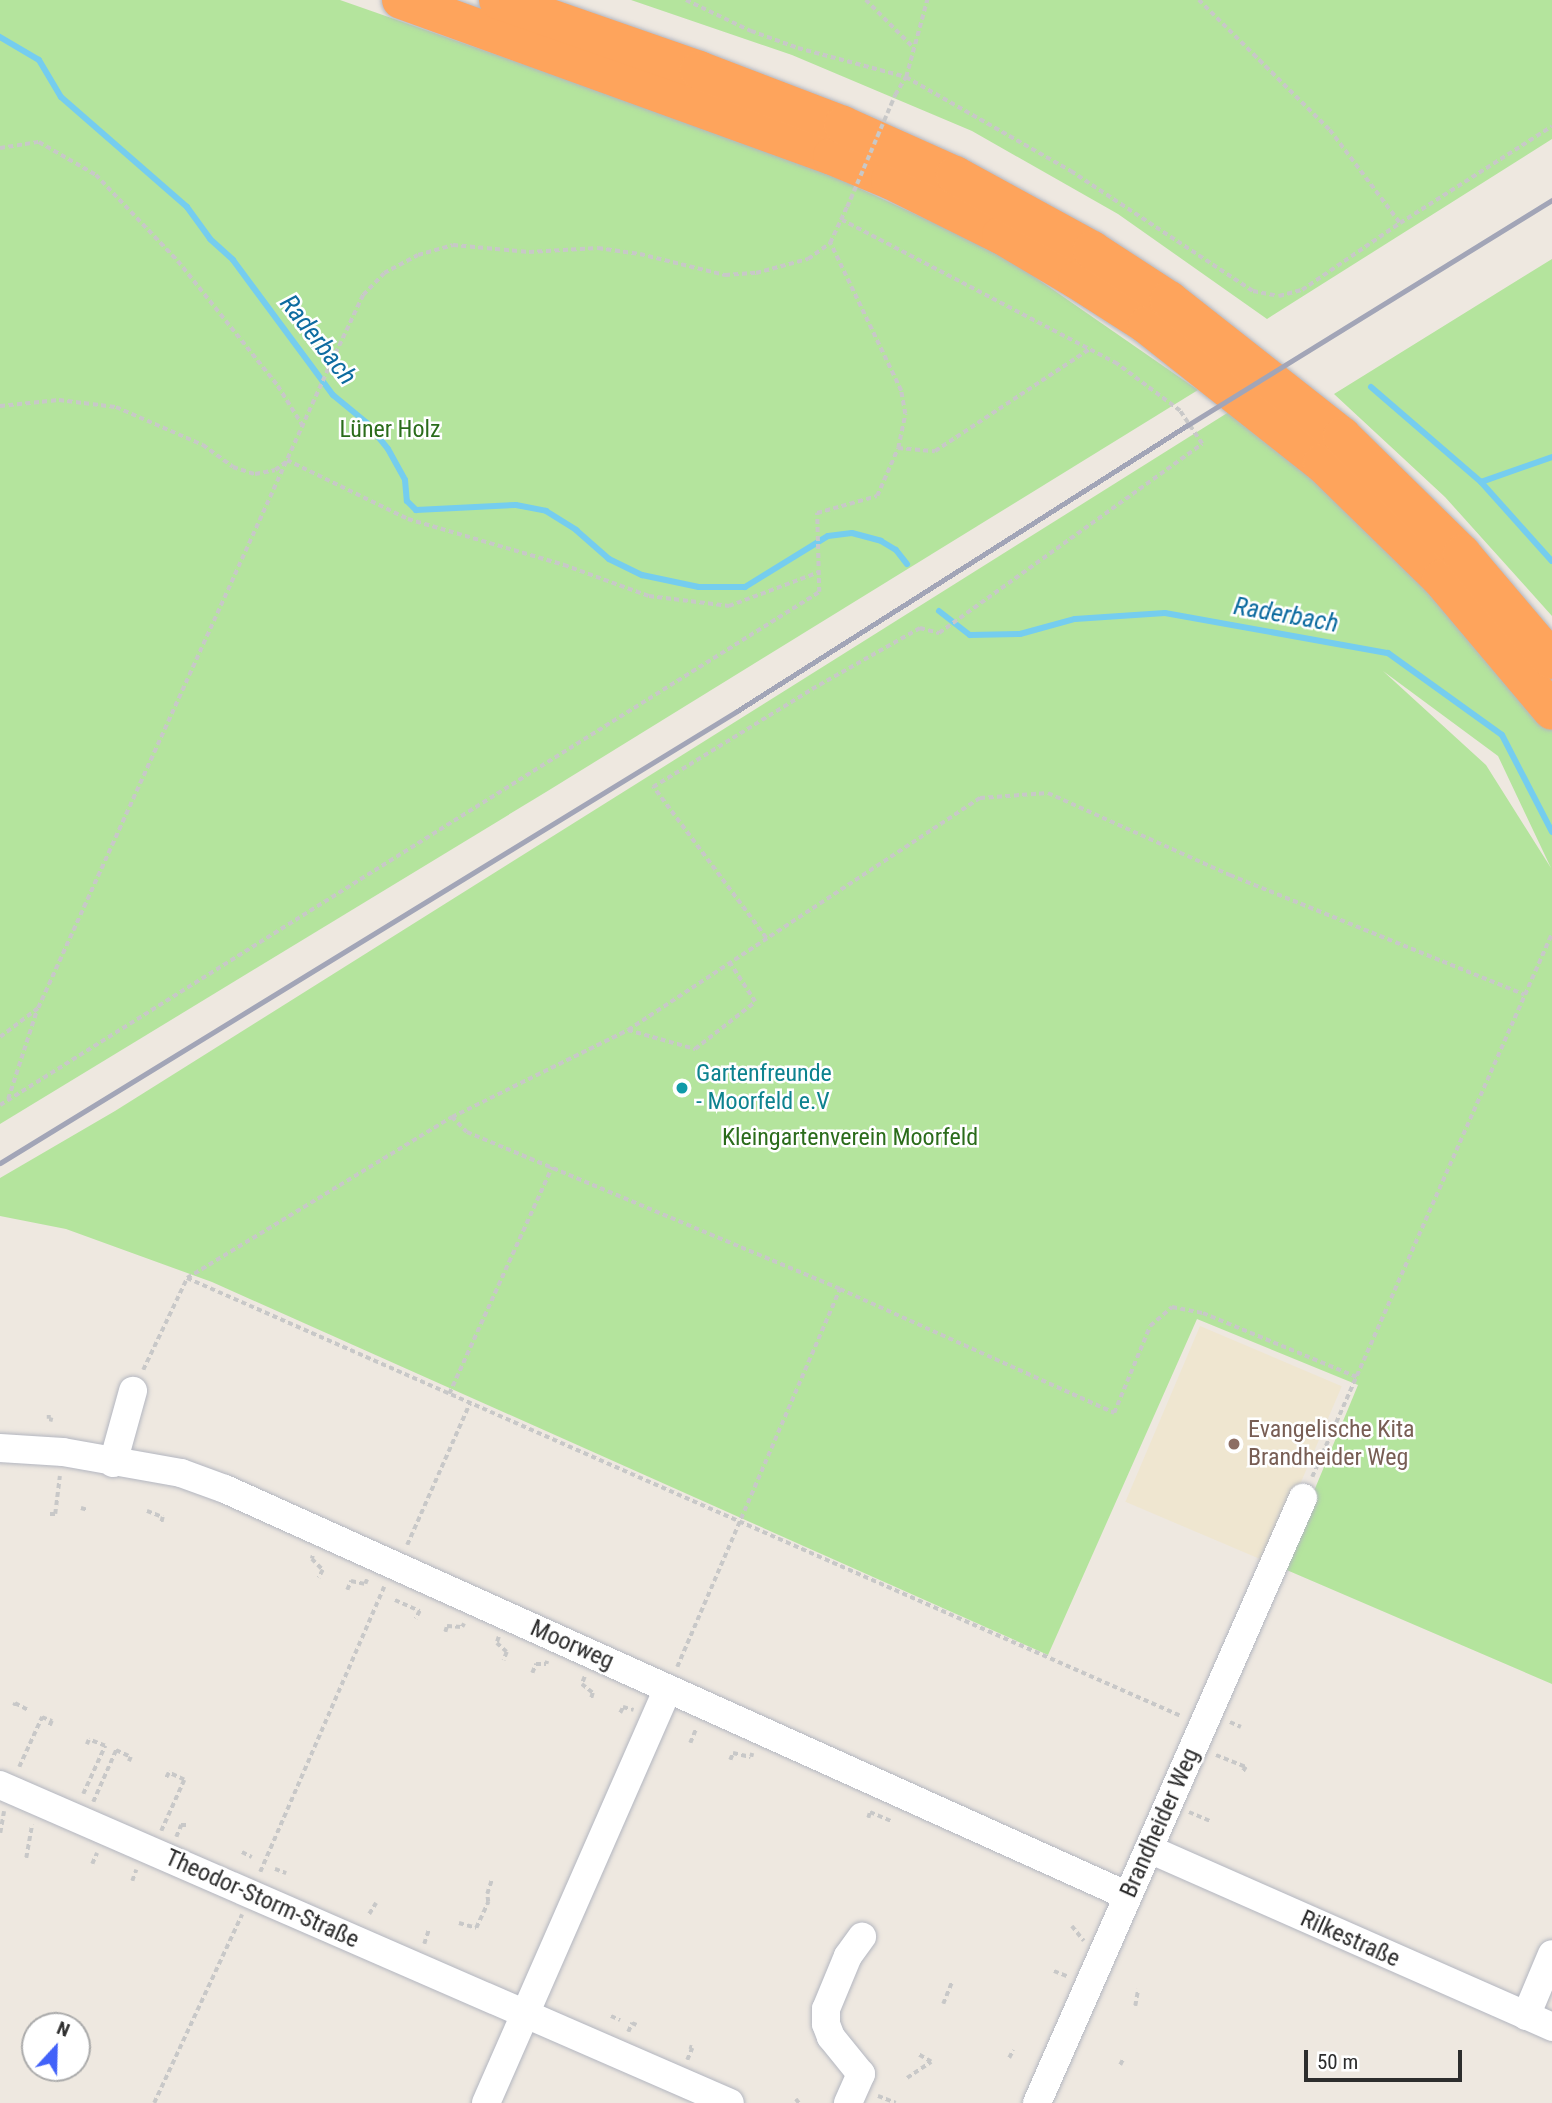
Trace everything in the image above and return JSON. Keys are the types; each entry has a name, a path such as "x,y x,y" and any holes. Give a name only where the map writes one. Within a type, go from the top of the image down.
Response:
{"highway":[{"path":"401,0 759,127 867,170 1001,235 1077,280 1147,325 1322,463 1441,579 1552,711"},
{"path":"498,0 771,96 903,150 1017,207 1092,250 1169,300 1295,397 1376,467 1462,554 1552,660"},
{"path":"541,0 621,43"}],"street":[{"path":"113,1463 133,1391"},
{"name":"Moorweg","path":"0,1448 63,1452 181,1473 225,1489 1128,1896"},
{"name":"Brandheider Weg","path":"1037,2103 1303,1498"},
{"path":"486,2103 668,1689"},
{"name":"Theodor-Storm-Straße","path":"4,1787 730,2103"},
{"name":"Rilkestraße","path":"1149,1849 1552,2027"},
{"path":"849,2103 861,2074 831,2037 826,2024 826,2009 848,1956 862,1937"},
{"path":"1526,2016 1552,1954"}],"path":[{"path":"686,0 751,32 798,48 906,77 1071,171 1254,291 1279,296 1302,290 1399,223 1552,126"},
{"path":"866,0 914,49"},
{"path":"7,1100 38,1008 363,295 384,272 418,255 453,245 529,252 598,248 640,254 725,275 756,273 808,258 830,243 842,220 895,94 906,77 927,0"},
{"path":"1199,0 1329,130 1399,223"},
{"path":"0,148 39,142 96,175 178,261 278,386 303,426"},
{"path":"766,938 653,787 812,689 920,628 939,633 1202,443 1180,411 1091,348 842,220"},
{"path":"0,1105 819,592 815,534 817,513 877,496 898,448 905,414 901,391 830,243"},
{"path":"898,448 935,451 1091,348"},
{"path":"0,406 59,400 116,407 203,445 233,467 255,474 275,470 288,460"},
{"path":"288,460 408,519 564,565 649,596 729,606 819,572"},
{"path":"133,1391 187,1278 452,1117 628,1030 980,798 1048,793 1230,875 1525,995"},
{"path":"1303,1498 1552,933"},
{"path":"628,1030 695,1049 754,1002 729,962"},
{"path":"0,1037 38,1008"},
{"path":"452,1117 467,1132 840,1289 1114,1413 1150,1326 1172,1307 1203,1313 1357,1377"},
{"path":"449,1394 552,1167"},
{"path":"187,1278 742,1523 1199,1736 1245,1767 1243,1772"},
{"path":"668,1689 742,1523 840,1289"},
{"path":"154,2103 251,1894 470,1403"},
{"path":"49,1415 49,1419 53,1420"},
{"path":"50,1514 55,1514 63,1452"},
{"path":"81,1508 88,1510"},
{"path":"147,1511 163,1517 161,1525"},
{"path":"395,1600 419,1611 416,1619"},
{"path":"13,1706 15,1703 28,1710"},
{"path":"4,1787 42,1717 52,1721 49,1728"},
{"path":"78,1819 104,1746 89,1740 87,1745"},
{"path":"78,1819 116,1750 131,1757 129,1762"},
{"path":"153,1852 184,1780 169,1773 166,1779"},
{"path":"26,1858 36,1801"},
{"path":"868,1818 870,1812 891,1821"},
{"path":"242,1852 252,1857"},
{"path":"275,1869 286,1873"},
{"path":"460,1923 476,1928 488,1902 486,1894 492,1880"},
{"path":"369,1914 376,1903"},
{"path":"943,2004 952,1982"},
{"path":"1135,2006 1138,1989"},
{"path":"611,2016 620,2020"},
{"path":"1009,2058 1013,2050"},
{"path":"907,2078 931,2063 919,2055"},
{"path":"1120,2065 1123,2059"}],"shaded area":[{"name":"Evangelische Kita Brandheider Weg","path":"1200,1326 1342,1386 1267,1562 1125,1502"}],"green space":[{"name":"Lüner Holz","path":"0,0 340,0 800,161 1000,253 1198,390 546,792 0,1124"},
{"path":"631,0 1552,0 1552,139 1267,319 1118,214 972,131 792,55"},
{"path":"1552,259 1552,616 1445,497 1334,394"},
{"name":"Kleingartenverein Moorfeld","path":"1232,410 1373,526 1552,726 1552,1684 1282,1568 1358,1385 1197,1319 1048,1655 212,1282 66,1229 0,1216 0,1178 115,1111","holes":["1383,671 1498,756 1551,868 1486,765"]}],"waterway":[{"name":"Raderbach","path":"0,37 39,60 61,97 187,207 210,239 233,260 333,395 367,423 388,449 405,480 407,501 416,510 516,505 546,511 576,530 609,559 642,575 699,587 745,587 828,536 852,533 881,541 896,550 907,564"},
{"path":"1371,387 1481,482"},
{"path":"1552,457 1481,482 1552,561"},
{"name":"Raderbach","path":"939,611 970,635 1020,634 1075,619 1165,613 1388,653 1502,735 1552,832"}],"railway":[{"path":"0,1163 737,711 1186,426 1552,200"}],"place":[{"name":"Gartenfreunde - Moorfeld e.V","path":"682,1088"},
{"name":"Evangelische Kita Brandheider Weg","path":"1234,1444"}]}
